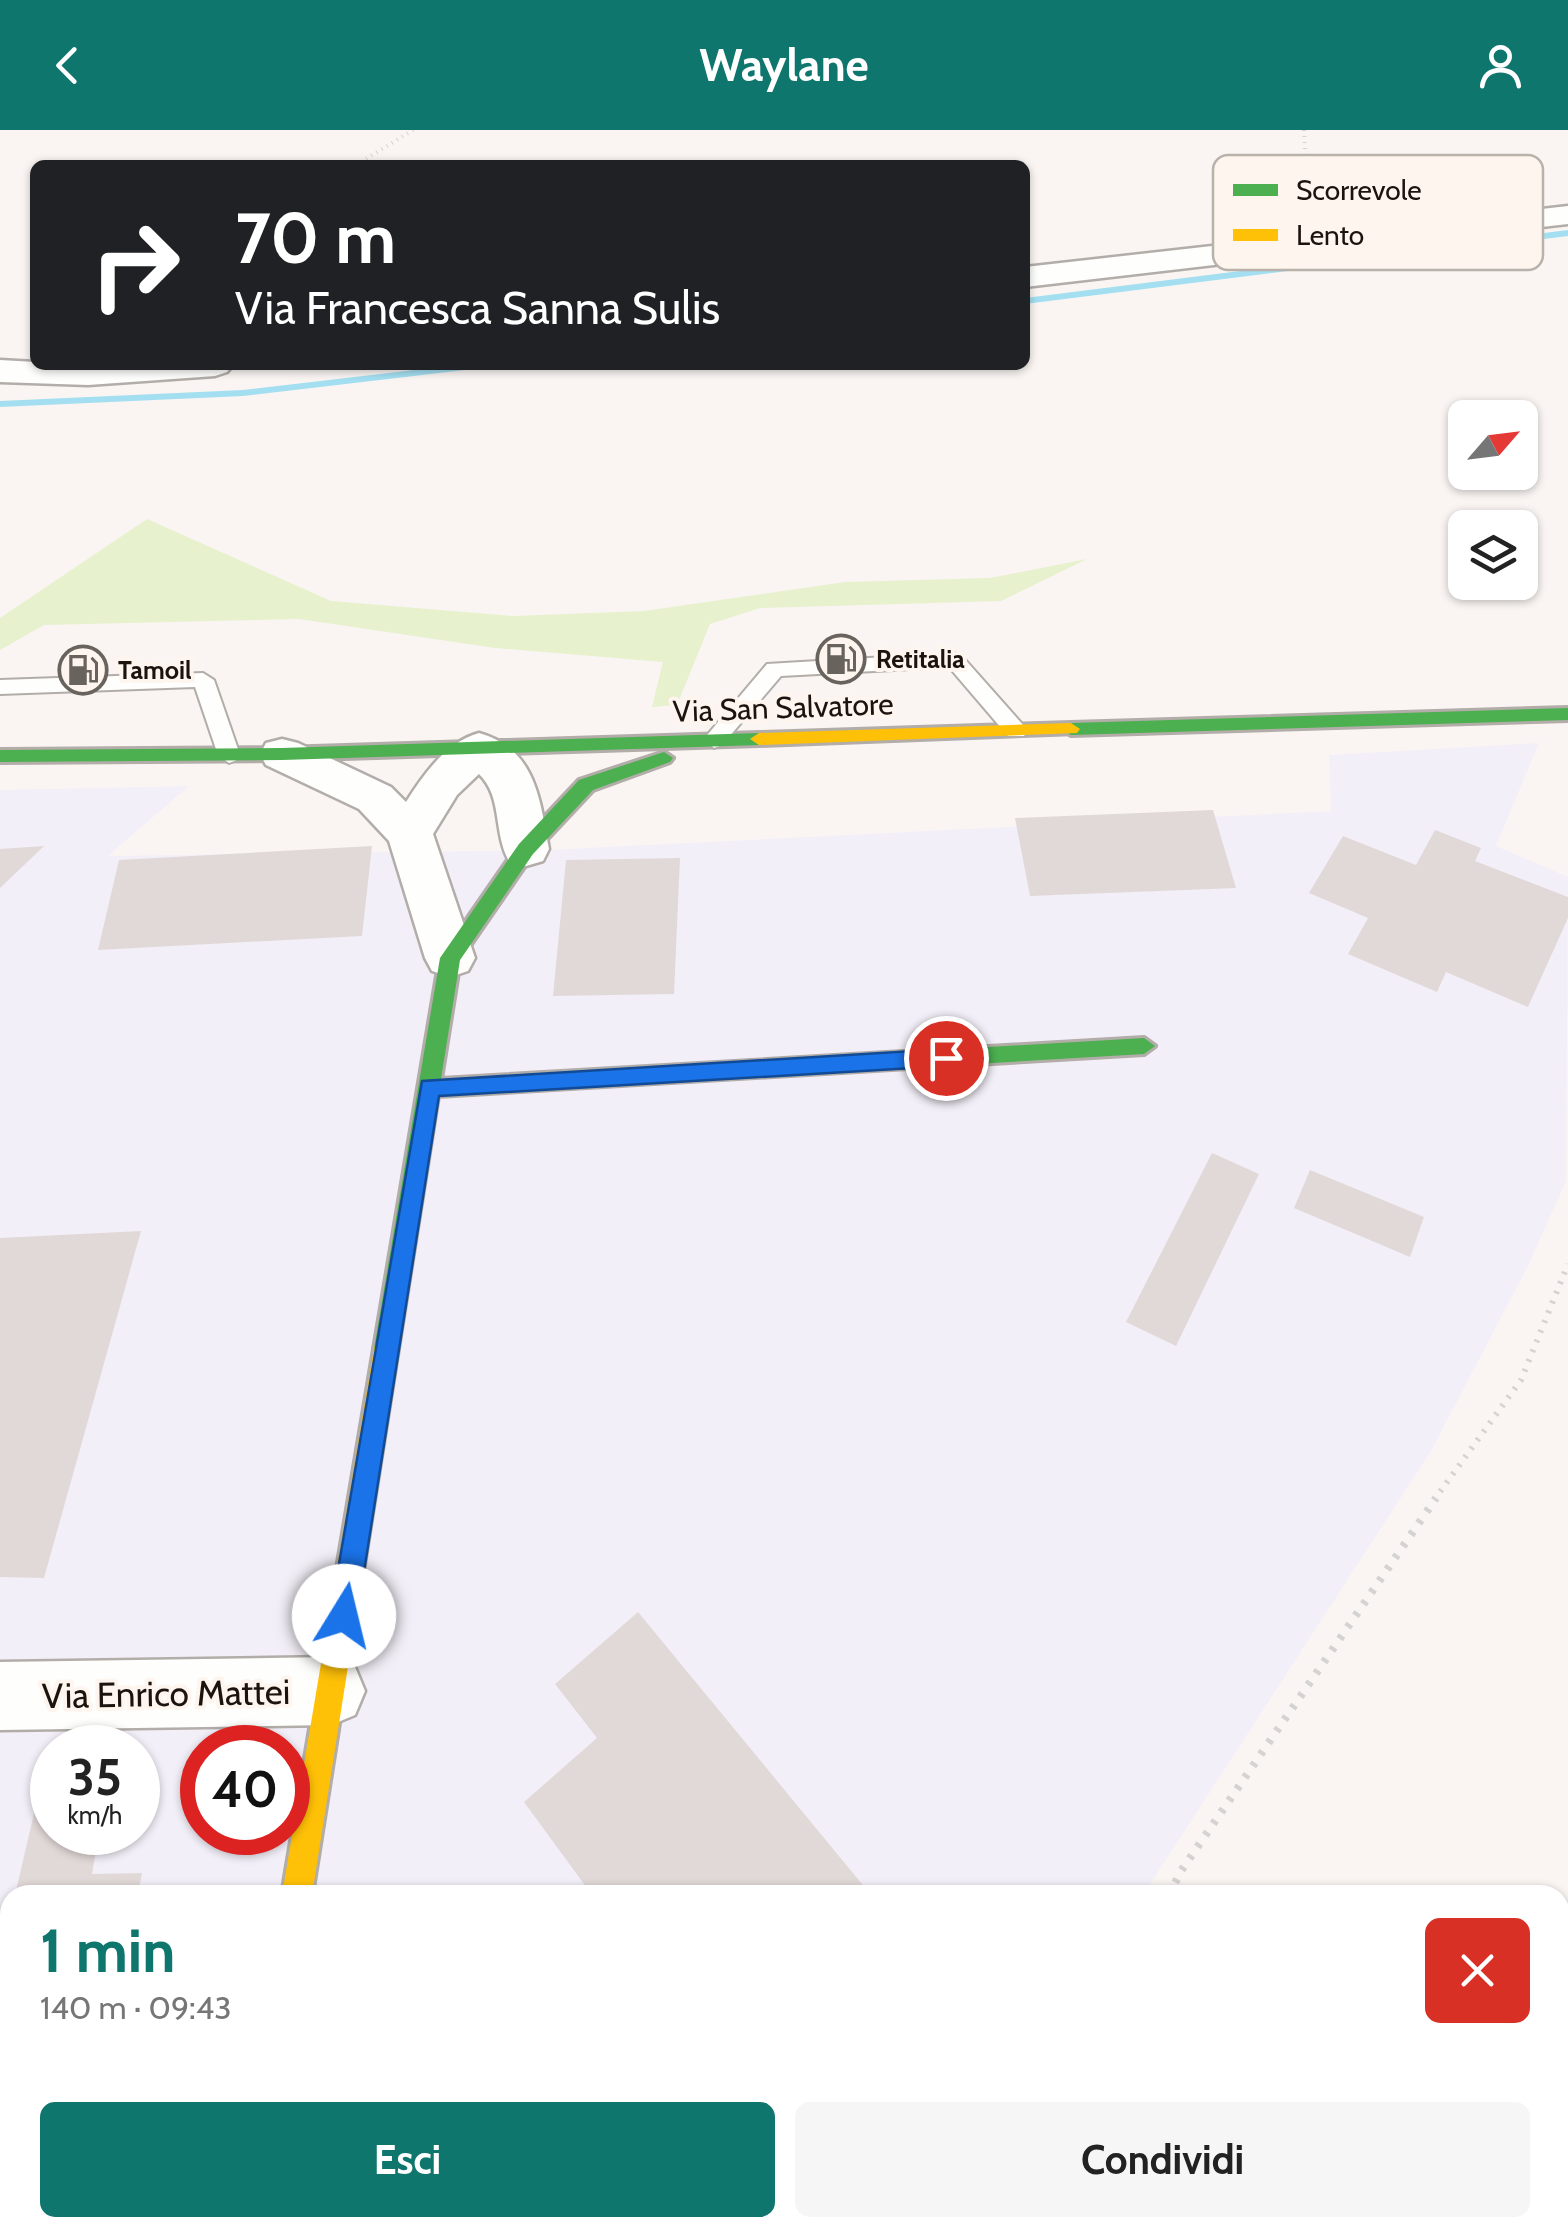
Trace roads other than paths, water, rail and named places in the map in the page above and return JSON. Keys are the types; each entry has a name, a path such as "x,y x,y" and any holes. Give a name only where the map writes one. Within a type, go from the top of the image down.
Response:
{"street":[{"path":"1543,218 1568,215"},
{"path":"1030,276 1213,257"},
{"path":"0,371 88,374 144,370"},
{"name":"Via San Salvatore","path":"0,756 282,754 1568,714"},
{"path":"299,1885 450,958 526,849 586,785 714,740"},
{"path":"410,834 441,784 479,748 512,780 526,849"},
{"path":"282,754 376,798 410,834 450,958"},
{"path":"430,1088 1144,1046"},
{"name":"Via Enrico Mattei","path":"0,1696 331,1691"}],"lane":[{"path":"714,740 774,669 954,660 1016,731"},
{"path":"0,687 203,680 228,755"}],"waterway":[{"path":"1543,236 1568,233"},
{"path":"1030,300 1273,270"},
{"path":"0,404 243,393 439,370"}],"place":[{"name":"Retitalia","path":"841,659"},
{"name":"Tamoil","path":"83,670"}]}
